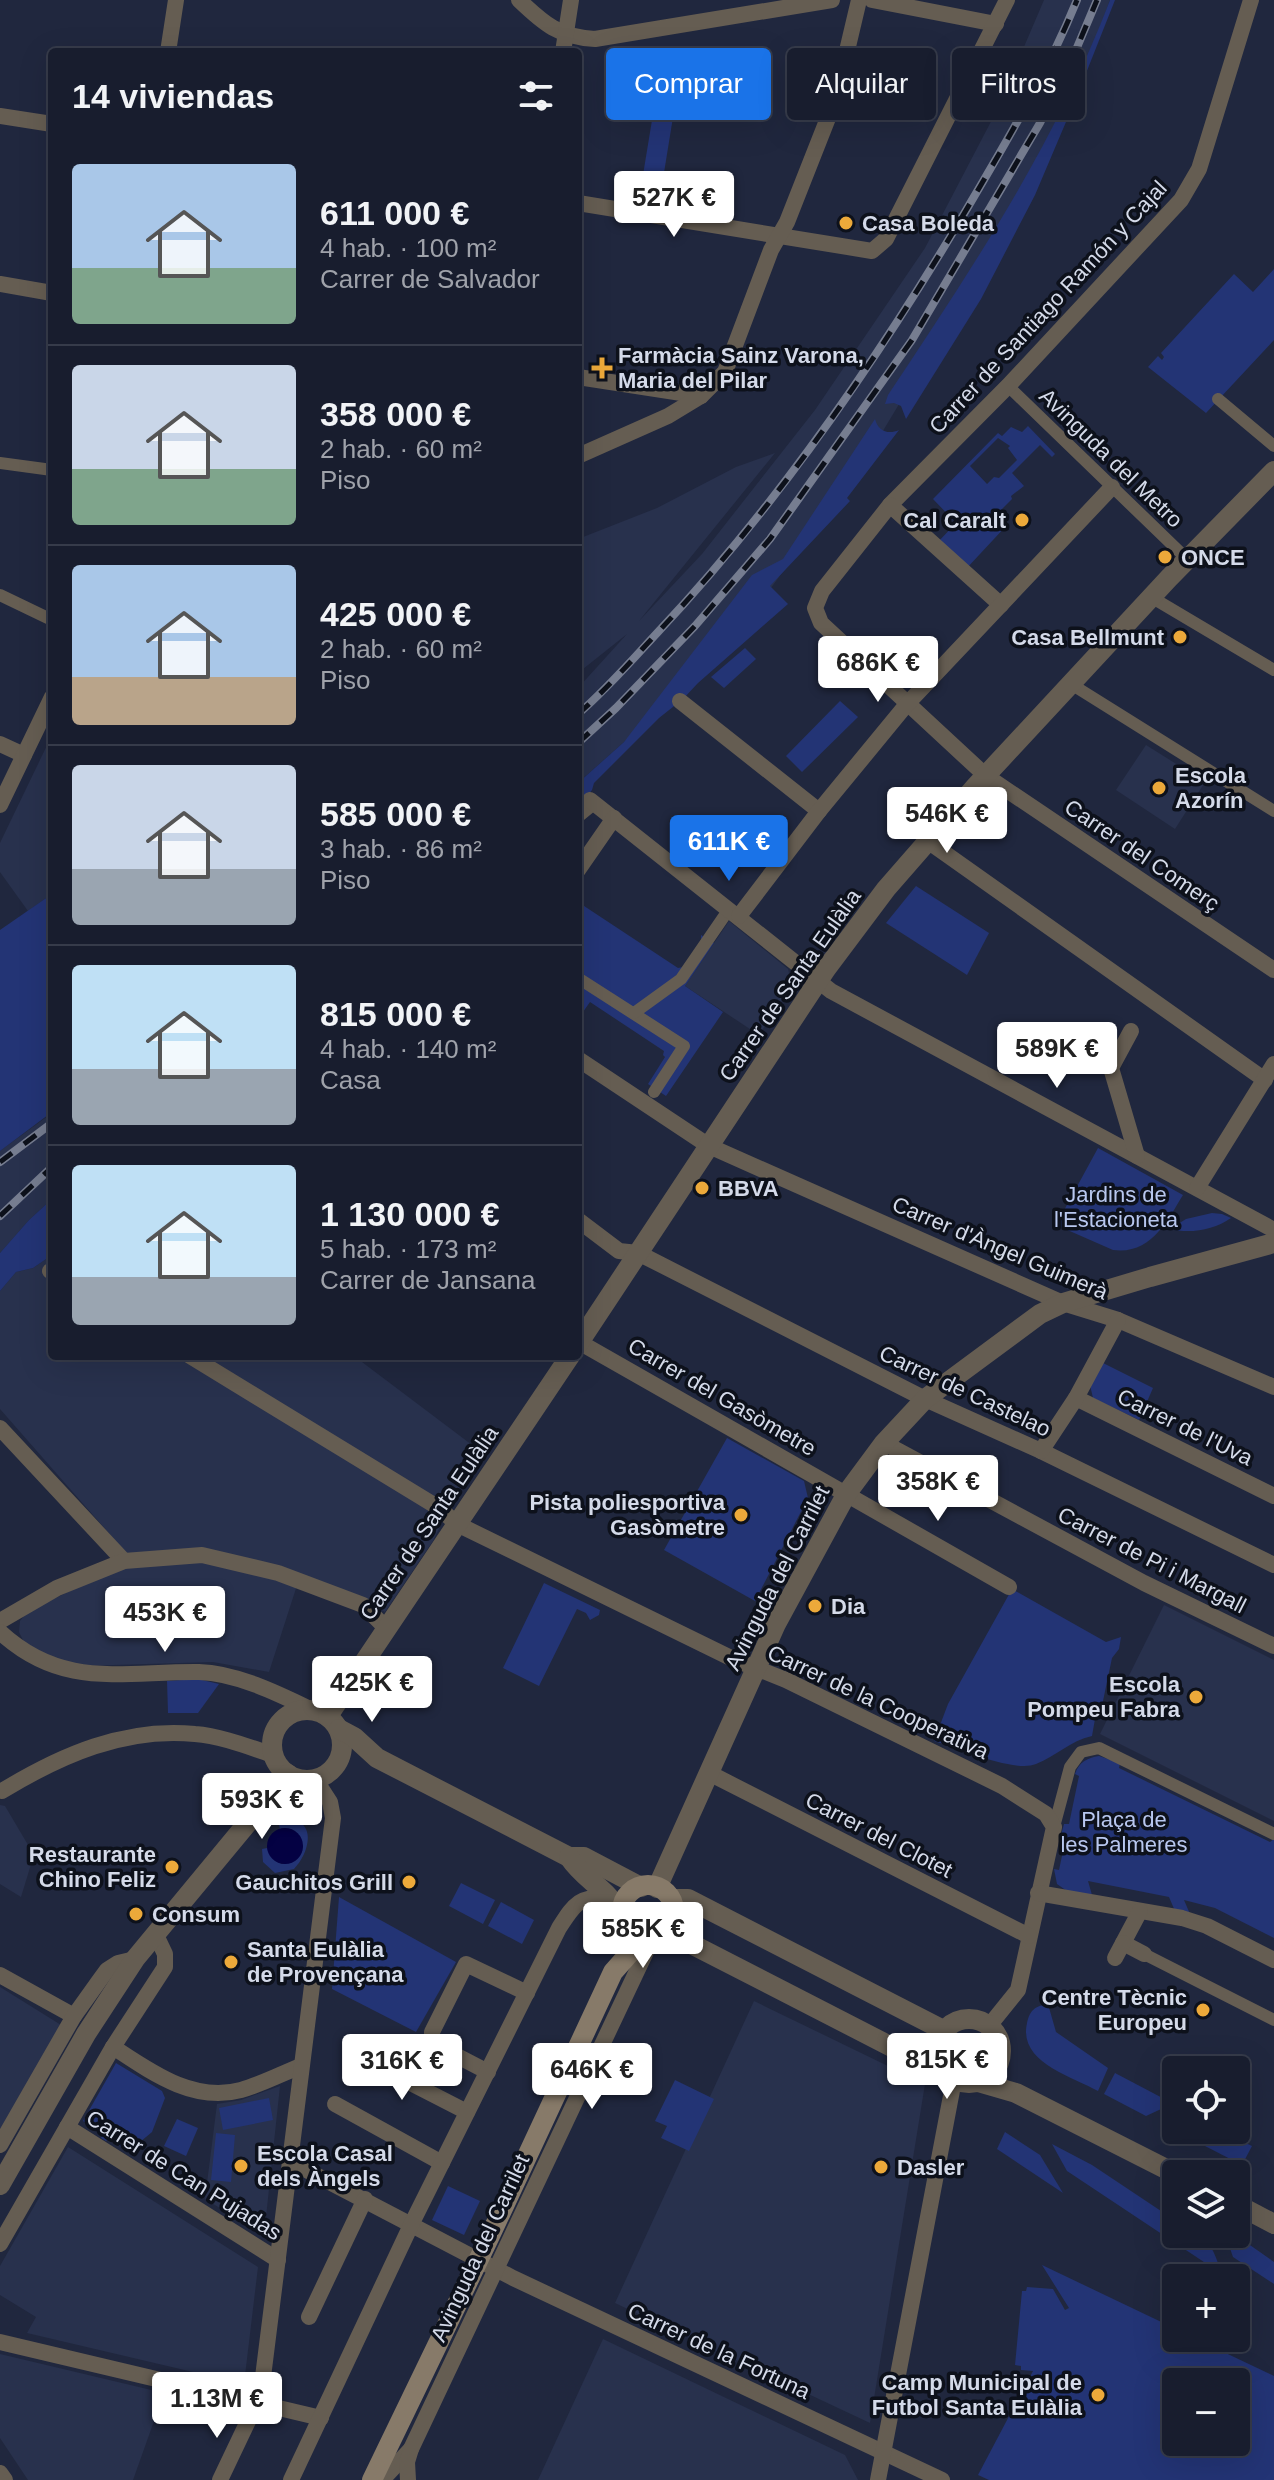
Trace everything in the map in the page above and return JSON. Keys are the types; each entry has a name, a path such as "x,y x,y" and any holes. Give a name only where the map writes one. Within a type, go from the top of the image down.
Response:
{"main road":[{"path":"656,1891 673,1911 654,1935 613,1972 626,1899 656,1891"},
{"path":"623,1918 634,1933 654,1935"},
{"name":"Avinguda del Carrilet","path":"372,2480 488,2264 613,1972"}],"street":[{"path":"169,48 176,0"},
{"path":"519,0 564,44"},
{"path":"564,44 571,0"},
{"path":"564,44 832,0"},
{"path":"582,454 668,416 701,396 725,372 777,236 787,222 828,118 859,0"},
{"path":"872,0 996,24"},
{"path":"582,204 866,252 877,248 886,239 1007,0"},
{"name":"Carrer de Santiago Ramón y Cajal","path":"815,608 822,591 890,505 1008,386 1181,200 1199,169 1251,0"},
{"path":"0,116 48,123"},
{"path":"0,284 48,292"},
{"path":"582,378 701,396"},
{"name":"Avinguda del Metro","path":"1008,386 1187,559"},
{"path":"1218,399 1274,446"},
{"path":"0,463 48,469"},
{"name":"Carrer de Santa Eulàlia","path":"582,1338 819,981 886,889 1151,597 1274,471"},
{"path":"634,1013 681,979 907,704 1112,487"},
{"path":"890,505 1001,605"},
{"path":"0,595 48,618"},
{"path":"1151,597 1274,670"},
{"name":"Carrer del Comerç","path":"815,608 821,623 986,776 1274,970"},
{"path":"1071,684 1274,811"},
{"path":"680,701 819,811"},
{"path":"0,805 48,705"},
{"path":"0,744 24,755"},
{"path":"582,813 590,804 614,818 732,915 845,998 1274,1230"},
{"path":"582,864 614,818"},
{"path":"929,842 1265,1080"},
{"path":"582,980 684,1046 654,1092"},
{"path":"1131,1031 1111,1068 1137,1156"},
{"name":"Carrer d'Àngel Guimerà","path":"582,1062 709,1146 1063,1303 1118,1320 1274,1387"},
{"path":"1197,1188 1274,1064"},
{"name":"Carrer de Castelao","path":"582,1223 619,1251 638,1253 925,1399 1041,1451 1274,1565"},
{"name":"Avinguda del Carrilet","path":"656,1891 776,1624 847,1493 884,1443 925,1399 1040,1314 1063,1303 1274,1243"},
{"path":"1041,1451 1076,1398 1118,1320"},
{"name":"Carrer del Gasòmetre","path":"582,1350 847,1493 1009,1587"},
{"name":"Carrer de la Cooperativa","path":"197,1360 439,1508 457,1524 1002,1786 1046,1814 1054,1827"},
{"name":"Carrer de Santa Eulàlia","path":"326,1718 567,1360"},
{"name":"Carrer de l'Uva","path":"1076,1398 1274,1496"},
{"path":"0,1428 124,1561"},
{"name":"Carrer de Pi i Margall","path":"884,1443 1144,1583 1274,1646"},
{"path":"0,1621 57,1588 124,1561 202,1555 278,1573 363,1605 387,1629"},
{"path":"0,1632 43,1664 83,1674 201,1672 236,1679 326,1718 377,1758 569,1857 584,1857 656,1891 688,1899 943,2030"},
{"path":"291,1713 326,1718 343,1746 334,1768 315,1779 297,1778 281,1769 272,1747 276,1728 291,1713"},
{"path":"2,1791 33,1772 92,1746 125,1737 158,1733 198,1734 273,1755"},
{"path":"989,2026 1018,1990 1065,1782 1076,1757 1099,1748 1274,1834"},
{"path":"340,1758 377,1758"},
{"name":"Carrer del Clotet","path":"709,1773 1029,1936"},
{"path":"0,2185 86,2034 135,1959 288,1774"},
{"path":"220,2480 262,2385 333,1818 330,1802 315,1779"},
{"path":"569,1857 577,1869 610,1897 623,1918"},
{"path":"1038,1893 1182,1918 1207,1926 1274,1960"},
{"path":"291,2480 412,2223 573,1906 590,1897 610,1897"},
{"path":"1140,1911 1119,1950 1144,1954 1274,2020"},
{"path":"0,2244 113,2047 165,1967 165,1954 155,1933"},
{"path":"654,1935 925,2064 1016,2093 1162,2167"},
{"name":"Avinguda del Carrilet","path":"408,2480 407,2462 411,2449 488,2264 654,1935"},
{"path":"0,2145 74,2016 107,1970 118,1963 135,1959"},
{"path":"488,2072 438,2046 432,2040 432,2032 466,1964 527,1993"},
{"path":"0,1975 74,2016"},
{"path":"878,2480 947,2073 936,2051 943,2030 962,2019 978,2020 989,2026 1000,2040 1001,2057 997,2066 987,2078 978,2082"},
{"path":"113,2047 168,2081 196,2091 213,2093 242,2090 301,2066"},
{"path":"356,2055 467,2112"},
{"path":"997,2066 1016,2093"},
{"path":"335,2104 442,2163"},
{"name":"Carrer de Can Pujadas","path":"67,2127 278,2260"},
{"name":"Carrer de la Fortuna","path":"289,2161 488,2264 942,2480"},
{"path":"309,2317 365,2199"},
{"path":"1250,2211 1274,2224"},
{"path":"0,2342 321,2418"},
{"name":"Avinguda del Carrilet","path":"382,2480 411,2449"},
{"path":"0,2473 5,2480"}],"shaded area":[{"path":"1044,0 1110,0 1085,61 1085,48 1023,48"},
{"path":"992,120 1058,120 972,283 866,459 759,604 624,742 582,779 582,684 627,634 582,670 582,537 657,508 736,467 775,453 639,621 702,554 815,410 925,248"},
{"path":"48,743 48,897 28,911 0,872 0,843"},
{"name":"Escola Azorín","path":"1146,745 1205,782 1175,829 1116,790"},
{"path":"729,921 788,969 792,986 759,1035 685,986"},
{"path":"48,1116 48,1203 0,1253 0,1151"},
{"path":"48,1258 48,1360 359,1360 484,1454 457,1492 433,1541 385,1612 369,1602 300,1576 269,1672 213,1662 81,1666 46,1660 24,1642 19,1632 20,1621 27,1612 119,1567 121,1547 0,1409 0,1291 16,1272 33,1268"},
{"name":"Escola Pompeu Fabra","path":"1164,1605 1274,1660 1274,1821 1100,1734"},
{"path":"0,1805 5,1806 31,1850 32,1861 21,1897 0,1884"},
{"path":"285,1828 298,1833 303,1846 298,1859 285,1864 272,1859 267,1846 272,1833"},
{"path":"0,1987 61,2025 0,2133"},
{"path":"754,2001 925,2084 870,2423 615,2303"},
{"name":"Escola Casal dels Àngels","path":"280,2086 266,2217 263,2222 250,2226 205,2199 217,2104 241,2100"},
{"path":"68,2147 258,2267 244,2384 27,2333 36,2317 0,2295 0,2266"},
{"path":"603,2339 845,2455 858,2480 538,2480"},
{"path":"0,2354 164,2393 133,2480 28,2480 0,2438"}],"green space":[{"path":"1110,0 1115,0 1085,76 1088,53"},
{"path":"652,120 673,120 662,185 642,181"},
{"path":"1056,120 1067,120 1035,195 981,299 906,419 901,406 885,404 888,395 981,252"},
{"path":"1274,269 1274,340 1206,413 1148,367 1158,356 1162,360 1164,357 1161,353 1234,274 1253,292"},
{"path":"875,419 884,431 899,430 847,498 850,501 770,586 788,604 659,718 594,783 582,802 582,779 624,742 752,575 783,559"},
{"path":"1028,426 1055,454 1052,457 1040,445 1012,473 1024,486 1011,496 1012,499 996,515 1007,525 966,569 937,543 956,523 933,499 998,433 1002,436 1011,427 1022,432","holes":["998,438 1010,446 1008,448 1017,460 999,478 994,477 987,484 970,466"]},
{"path":"745,648 756,659 724,688 711,677"},
{"path":"840,701 858,717 802,772 786,756"},
{"path":"916,886 989,933 967,975 886,923"},
{"path":"48,897 48,1115 0,1151 0,930"},
{"path":"582,905 678,968 683,967 701,940 701,935 714,943 685,986 723,1012 666,1096 648,1084 665,1057 664,1051 590,1002 582,1013"},
{"name":"Jardins de l'Estacioneta","path":"1098,1148 1183,1195 1156,1234 1138,1247 1113,1250 1056,1225"},
{"path":"48,1203 48,1258 33,1268 16,1272 0,1291 0,1253"},
{"path":"1212,1213 1231,1218 1202,1230 1170,1229 1186,1219"},
{"path":"1103,1363 1153,1388 1139,1420 1093,1398 1090,1385"},
{"name":"Pista poliesportiva Gasòmetre","path":"727,1438 804,1481 808,1498 755,1601 664,1550"},
{"path":"544,1583 600,1610 599,1615 590,1620 586,1613 577,1609 539,1686 503,1668"},
{"path":"1012,1589 1106,1642 1121,1637 1119,1649 1112,1658 1099,1720 1095,1719 1092,1736 1043,1761 1026,1766 1000,1763 934,1741 948,1704"},
{"path":"198,1679 219,1684 198,1713 168,1713 167,1681"},
{"name":"Plaça de les Palmeres","path":"1099,1756 1120,1763 1119,1768 1270,1842 1274,1839 1274,1938 1215,1908 1184,1900 1190,1914 1175,1911 1169,1897 1088,1881 1092,1895 1067,1891 1057,1884 1054,1869 1059,1870 1066,1837 1061,1835 1064,1824 1069,1824 1079,1776 1075,1774 1084,1761"},
{"path":"288,1819 304,1826 307,1847 294,1869 275,1873 263,1862 262,1849 267,1848 274,1860 282,1864 296,1860 303,1847 300,1836 285,1828 280,1829 278,1822"},
{"path":"461,1883 495,1900 483,1924 449,1906"},
{"path":"339,1897 456,1962 416,2032 332,1989"},
{"path":"501,1902 534,1920 522,1944 488,1926"},
{"path":"1048,2004 1056,2032 1108,2068 1098,2091 1049,2066 1030,2048 1026,2037 1028,2019 1034,2009"},
{"path":"116,2063 162,2091 165,2098 152,2132 128,2152 109,2138 106,2141 101,2138 103,2134 83,2121"},
{"path":"1115,2073 1162,2098 1162,2109 1146,2116 1104,2094"},
{"path":"675,2080 714,2099 689,2151 661,2138 667,2126 655,2121"},
{"path":"269,2098 273,2120 223,2130 219,2108"},
{"path":"177,2119 198,2128 186,2156 164,2146"},
{"path":"1005,2132 1040,2155 1063,2193 997,2149"},
{"path":"216,2133 235,2135 231,2182 211,2180"},
{"path":"1052,2144 1092,2165 1162,2212 1162,2234 1067,2171"},
{"path":"1205,2146 1252,2146 1245,2160 1232,2160"},
{"path":"448,2186 480,2201 464,2235 432,2220"},
{"path":"1250,2245 1274,2262 1274,2284 1250,2268 1250,2264 1244,2264 1233,2257 1230,2248 1250,2248"},
{"path":"1183,2248 1211,2248 1218,2264 1207,2264"},
{"name":"Camp Municipal de Futbol Santa Eulàlia","path":"1042,2265 1162,2322 1162,2352 1223,2352 1274,2376 1274,2480 989,2480 978,2475 1033,2371 1021,2370 1021,2366 1015,2365 1022,2291 1026,2291 1027,2287 1053,2289 1065,2310 1069,2308"}],"railway":[{"path":"582,710 629,664 741,538 854,387 955,229 1004,145 1050,59 1077,0"},
{"path":"582,739 695,626 770,539 912,340 1040,123 1097,0"},
{"path":"0,1162 48,1126"},
{"path":"0,1216 48,1171"}],"place":[{"name":"Casa Boleda","path":"846,223"},
{"name":"Farmàcia Sainz Varona, Maria del Pilar","path":"602,368"},
{"name":"Cal Caralt","path":"1022,520"},
{"name":"ONCE","path":"1165,557"},
{"name":"Casa Bellmunt","path":"1180,637"},
{"name":"Escola Azorín","path":"1159,788"},
{"name":"BBVA","path":"702,1188"},
{"name":"Pista poliesportiva Gasòmetre","path":"741,1515"},
{"name":"Dia","path":"815,1606"},
{"name":"Escola Pompeu Fabra","path":"1196,1697"},
{"name":"Restaurante Chino Feliz","path":"172,1867"},
{"name":"Gauchitos Grill","path":"409,1882"},
{"name":"Consum","path":"136,1914"},
{"name":"Santa Eulàlia de Provençana","path":"231,1962"},
{"name":"Centre Tècnic Europeu","path":"1203,2010"},
{"name":"Escola Casal dels Àngels","path":"241,2166"},
{"name":"Dasler","path":"881,2167"},
{"name":"Camp Municipal de Futbol Santa Eulàlia","path":"1098,2395"}]}
